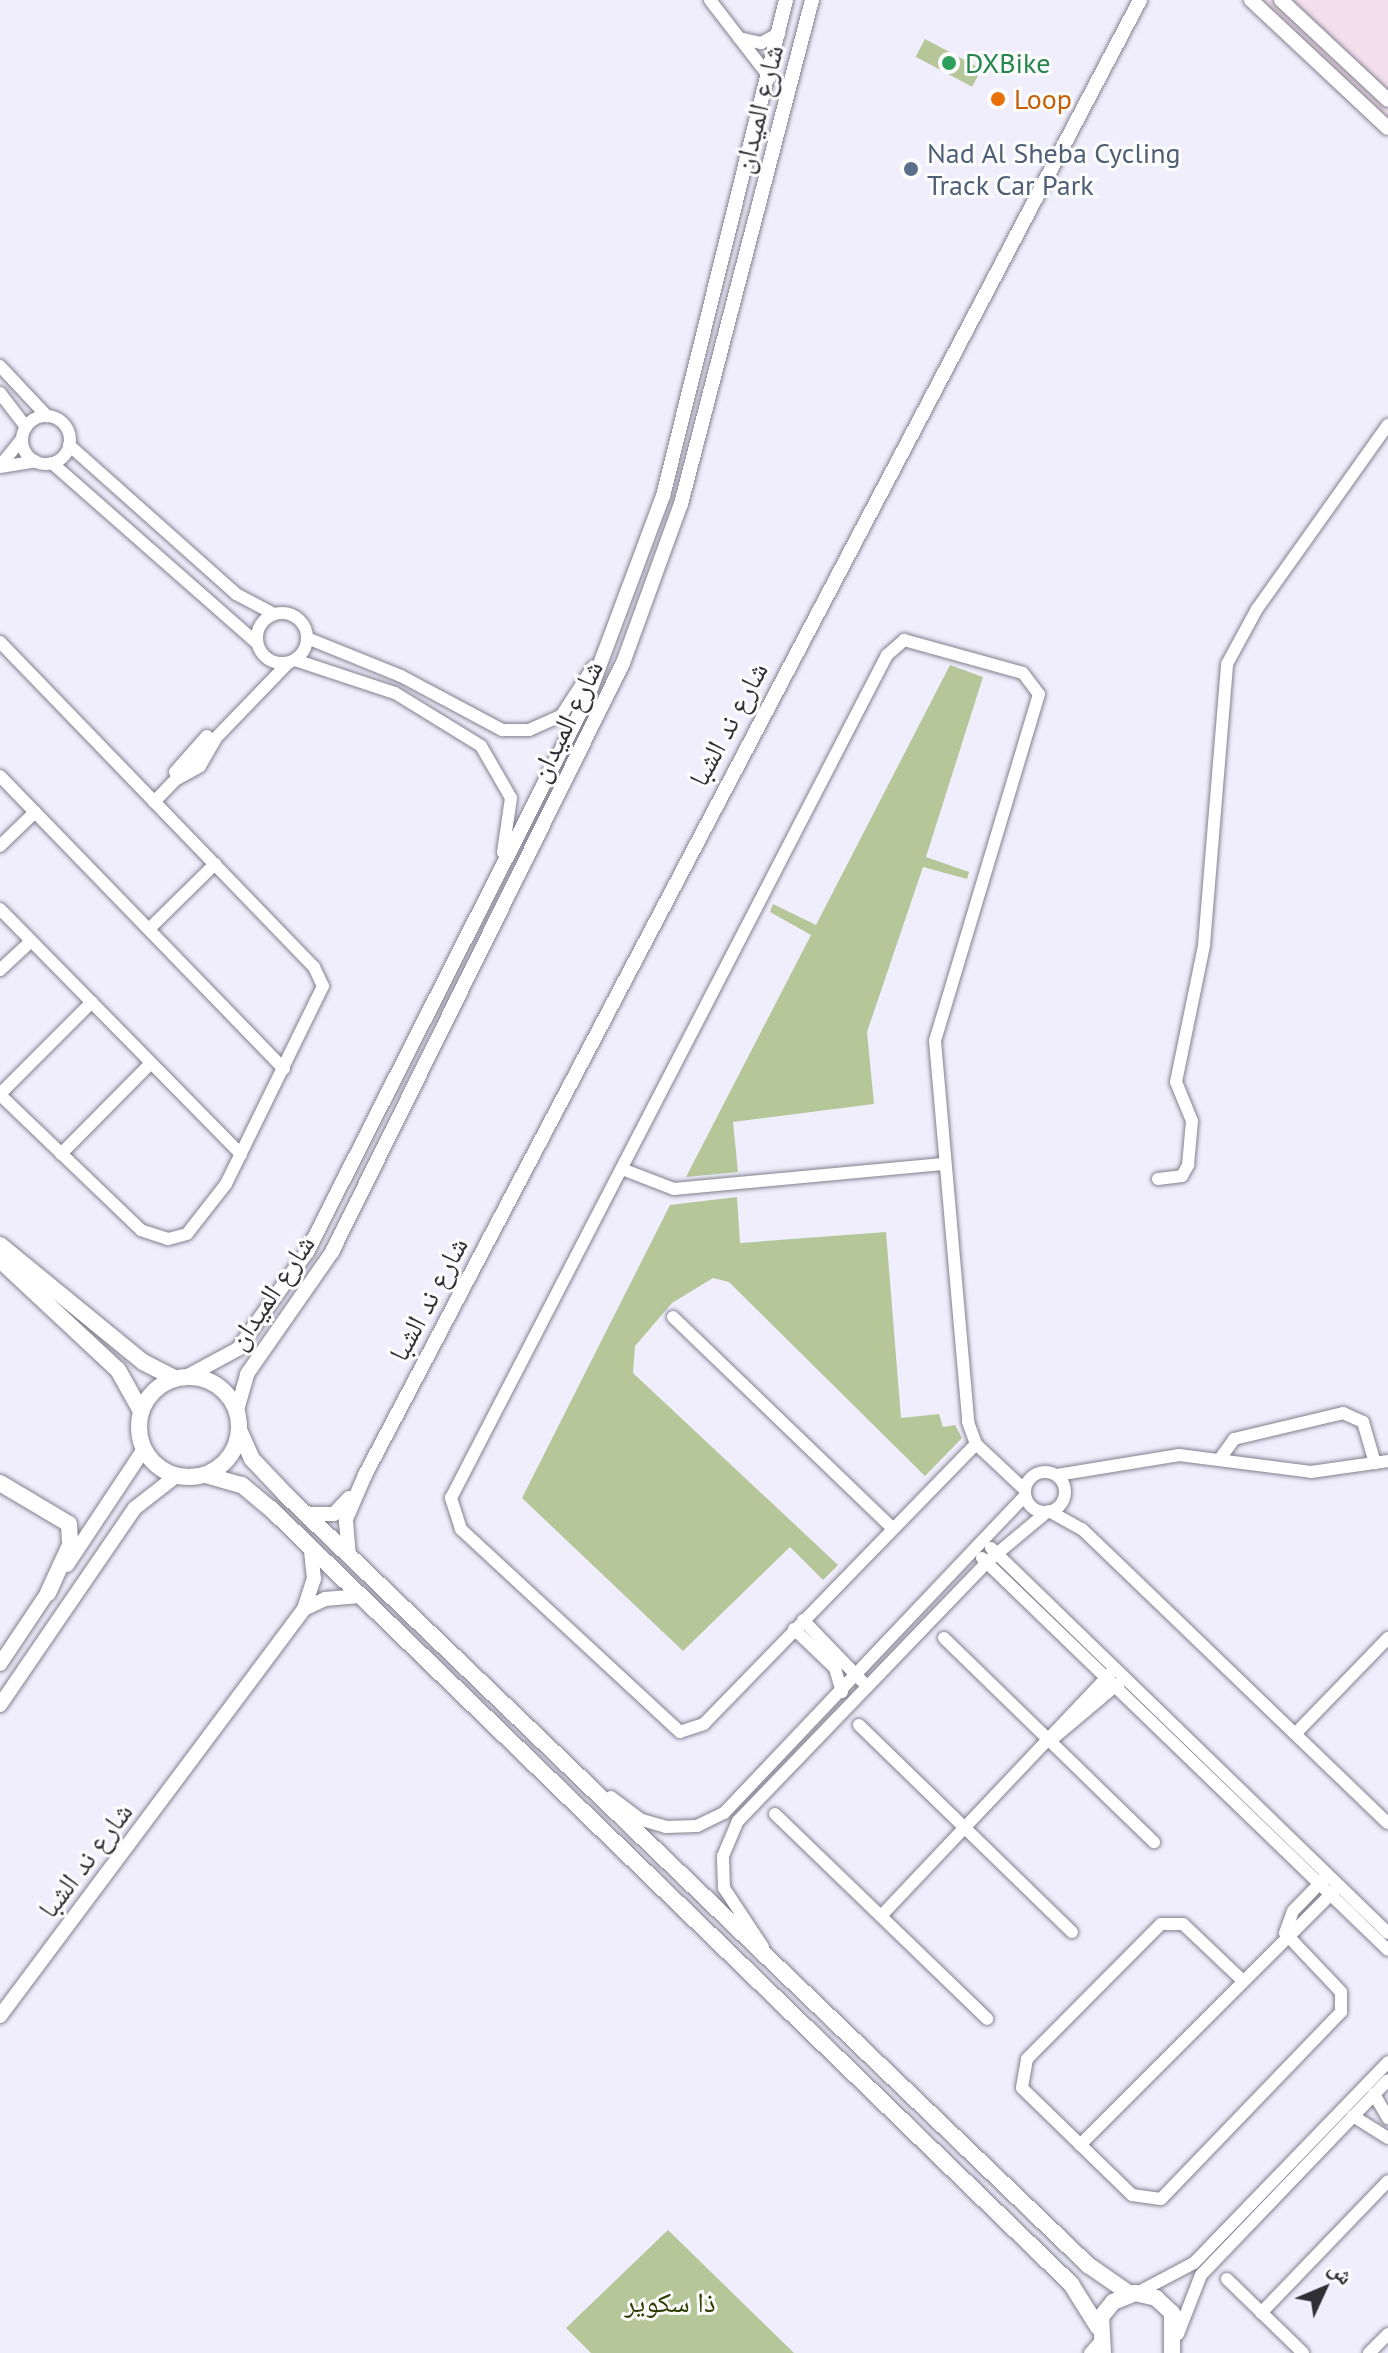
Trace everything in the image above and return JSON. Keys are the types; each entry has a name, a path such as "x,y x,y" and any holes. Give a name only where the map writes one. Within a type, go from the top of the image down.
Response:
{"main road":[{"path":"0,1245 143,1362 181,1377 217,1385 237,1410 240,1432 252,1459 305,1514 1088,2265 1133,2293 1165,2304 1178,2345"},
{"path":"0,1260 118,1370 141,1411 144,1449 176,1476 206,1475 250,1490 1071,2284 1097,2344"},
{"path":"141,1411 154,1391 181,1377"},
{"path":"206,1475 229,1458 240,1432"},
{"path":"0,1483 69,1524 70,1545 48,1593"},
{"path":"1097,2344 1106,2309 1133,2293"}],"street":[{"path":"710,0 770,78"},
{"name":"شارع الميدان","path":"181,1377 230,1357 293,1275 496,882 609,645 663,496 770,78 786,0"},
{"name":"شارع الميدان","path":"237,1410 247,1374 332,1252 623,663 681,504 812,0"},
{"name":"شارع ند الشبا","path":"349,1556 346,1519 365,1475 1140,0"},
{"path":"1251,0 1388,128"},
{"path":"1281,0 1388,100"},
{"path":"739,38 761,43 781,33"},
{"path":"0,366 47,416 63,423 69,445 236,594 274,614 297,619 307,638 511,731 561,716 609,645"},
{"path":"0,393 24,433 36,461"},
{"path":"0,466 24,433 47,416"},
{"path":"1158,1179 1178,1178 1188,1165 1192,1121 1176,1082 1204,945 1227,664 1257,609 1388,425"},
{"path":"52,463 69,445"},
{"path":"0,466 36,461 52,463 259,648 405,698 489,753 512,808 496,882"},
{"path":"259,685 260,625 274,614"},
{"path":"154,802 259,685 292,661 307,638"},
{"path":"976,1444 891,1527 704,1724 680,1732 451,1515 455,1490 887,655 912,639 1023,673 1039,694 936,1030 943,1164 976,1444 1004,1466 1025,1493 1048,1512 1082,1529"},
{"path":"0,642 322,979 284,1069 202,1223 168,1239 141,1230 0,1094 92,1002"},
{"path":"0,776 284,1069"},
{"path":"0,846 35,812"},
{"path":"149,929 215,864"},
{"path":"0,909 241,1154"},
{"path":"0,970 31,941"},
{"path":"61,1154 151,1063"},
{"path":"622,1169 674,1189 943,1164"},
{"path":"673,1317 891,1527"},
{"path":"1004,1466 1057,1475 1172,1456 1319,1472 1382,1462 1363,1422 1343,1413 1234,1439 1219,1460"},
{"path":"0,1664 144,1449"},
{"path":"770,1960 727,1896 725,1845 744,1813 992,1558 1093,1471"},
{"path":"588,1784 650,1823 707,1823 748,1791 981,1548 1039,1472"},
{"name":"شارع ند الشبا","path":"305,1514 334,1514 365,1475"},
{"path":"1057,1475 1064,1498 1082,1529 1388,1823"},
{"path":"0,1705 135,1508 176,1476"},
{"path":"981,1548 1324,1879 1388,1950"},
{"path":"304,1609 314,1579 311,1549"},
{"path":"304,1609 325,1599 360,1596"},
{"name":"شارع ند الشبا","path":"0,2016 304,1609"},
{"path":"799,1624 860,1675"},
{"path":"799,1624 835,1668 842,1692"},
{"path":"944,1638 1154,1842"},
{"path":"1295,1734 1388,1638"},
{"path":"823,1730 860,1675"},
{"path":"881,1916 1115,1678"},
{"path":"859,1725 1072,1932"},
{"path":"775,1814 987,2019"},
{"path":"1285,1933 1293,1911 1324,1879"},
{"path":"1335,1890 1388,1933"},
{"path":"1080,2145 1285,1933 1335,1890"},
{"path":"1241,1979 1183,1924 1161,1924 1027,2059 1022,2088 1138,2200 1161,2199 1341,2012 1341,1992 1285,1933"},
{"path":"1133,2293 1194,2263 1388,2062"},
{"path":"1178,2345 1201,2275 1388,2080"},
{"path":"1374,2094 1388,2118"},
{"path":"1353,2116 1388,2138"},
{"path":"1261,2313 1388,2181"},
{"path":"1227,2279 1303,2353"},
{"path":"1369,2353 1388,2334"}],"shaded area":[{"path":"1261,0 1388,0 1388,118"}],"green space":[{"name":"DXBike","path":"925,39 982,69 972,87 916,57"},
{"path":"950,665 983,677 926,857 969,872 967,879 923,867 867,1032 874,1104 733,1122 738,1172 686,1177 811,935 770,912 773,904 816,925"},
{"path":"737,1197 740,1243 886,1232 901,1418 939,1414 943,1427 955,1425 962,1438 925,1476 729,1282 713,1278 672,1303 635,1346 633,1373 838,1565 823,1580 790,1547 683,1651 522,1498 670,1205"},
{"name":"ذا سكوير","path":"668,2230 794,2353 591,2353 566,2328"}],"place":[{"name":"DXBike","path":"949,63"},
{"name":"Loop","path":"998,99"},
{"name":"Nad Al Sheba Cycling Track Car Park","path":"911,169"}]}
